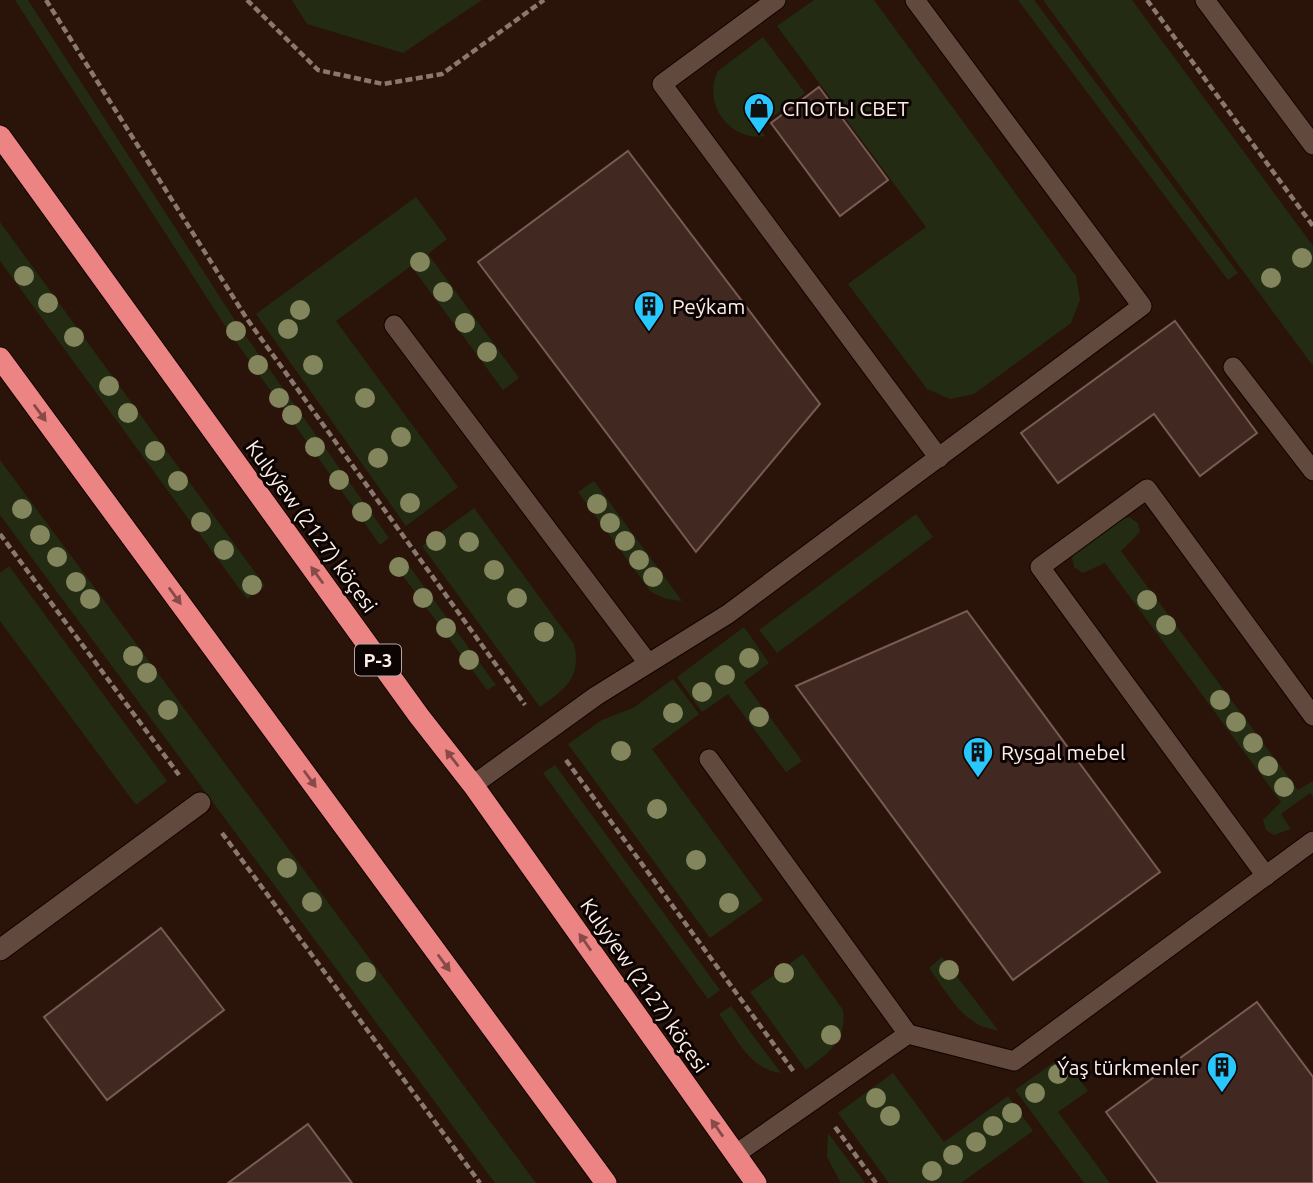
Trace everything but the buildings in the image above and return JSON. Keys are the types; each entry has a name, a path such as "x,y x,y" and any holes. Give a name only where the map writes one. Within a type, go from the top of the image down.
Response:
{"highway":[{"name":"Kulyýew (2127) köçesi","path":"0,136 419,716 473,785 757,1183"},
{"path":"0,358 606,1183"}],"street":[{"path":"0,950 200,803"}],"lane":[{"path":"776,0 662,84 939,458"},
{"path":"473,785 648,663 727,614 1142,306 915,0"},
{"path":"1205,0 1313,145"},
{"path":"394,325 648,663"},
{"path":"1233,367 1313,471"},
{"path":"1266,876 1040,567 1147,489 1313,716"},
{"path":"709,759 908,1034 1014,1060 1313,841"},
{"path":"736,1154 908,1034"}],"path":[{"path":"46,0 247,319 545,733 876,1183"},
{"path":"247,0 318,71 383,84 443,74 544,0"},
{"path":"1147,0 1313,226"},
{"path":"0,534 480,1183"}],"green space":[{"path":"15,0 28,0 238,325 389,538 380,545 229,332"},
{"path":"292,0 482,0 403,53 307,24"},
{"path":"814,0 874,0 1076,276 1080,300 1071,323 974,394 950,399 927,389 848,284 926,227 777,26"},
{"path":"1018,0 1034,0 1238,273 1228,280"},
{"path":"1043,0 1132,0 1313,246 1313,366"},
{"path":"763,37 805,93 759,127 765,136 752,136 730,127 722,118 716,107 714,83 718,71"},
{"path":"416,197 447,239 428,254 519,378 503,390 411,266 336,321 458,487 406,526 256,314"},
{"path":"0,222 265,586 247,599 0,261"},
{"path":"0,460 536,1183 495,1183 0,515"},
{"path":"594,481 682,601 667,599 651,592 578,492"},
{"path":"474,508 574,644 576,666 569,682 540,707 422,546"},
{"path":"916,514 933,537 777,653 759,630"},
{"path":"1129,517 1138,523 1140,532 1121,551 1298,790 1313,781 1313,796 1310,793 1281,814 1291,829 1274,835 1266,830 1263,820 1281,802 1105,563 1083,573 1074,567 1072,558 1089,539"},
{"path":"404,559 496,685 487,690 395,565"},
{"path":"9,566 167,781 136,805 0,621 0,573"},
{"path":"744,627 769,663 744,682 802,761 786,772 728,694 702,712 677,677"},
{"path":"673,679 699,714 652,749 763,900 710,938 568,744 602,720 633,708"},
{"path":"555,765 720,990 708,999 543,773"},
{"path":"803,954 843,1010 844,1020 835,1045 806,1070 750,992"},
{"path":"942,957 998,1030 975,1023 950,998 929,968"},
{"path":"731,1006 781,1073 761,1066 738,1042 719,1014"},
{"path":"1063,1056 1088,1091 1058,1112 1110,1183 1084,1183 1015,1090"},
{"path":"893,1073 944,1142 1008,1096 1033,1131 961,1183 889,1183 838,1113"},
{"path":"828,1133 865,1183 841,1183 827,1157"}],"place":[{"name":"СПОТЫ СВЕТ","path":"759,135"},
{"name":"Peýkam","path":"649,333"},
{"name":"Rysgal mebel","path":"978,779"},
{"name":"Ýaş türkmenler","path":"1222,1094"}]}
